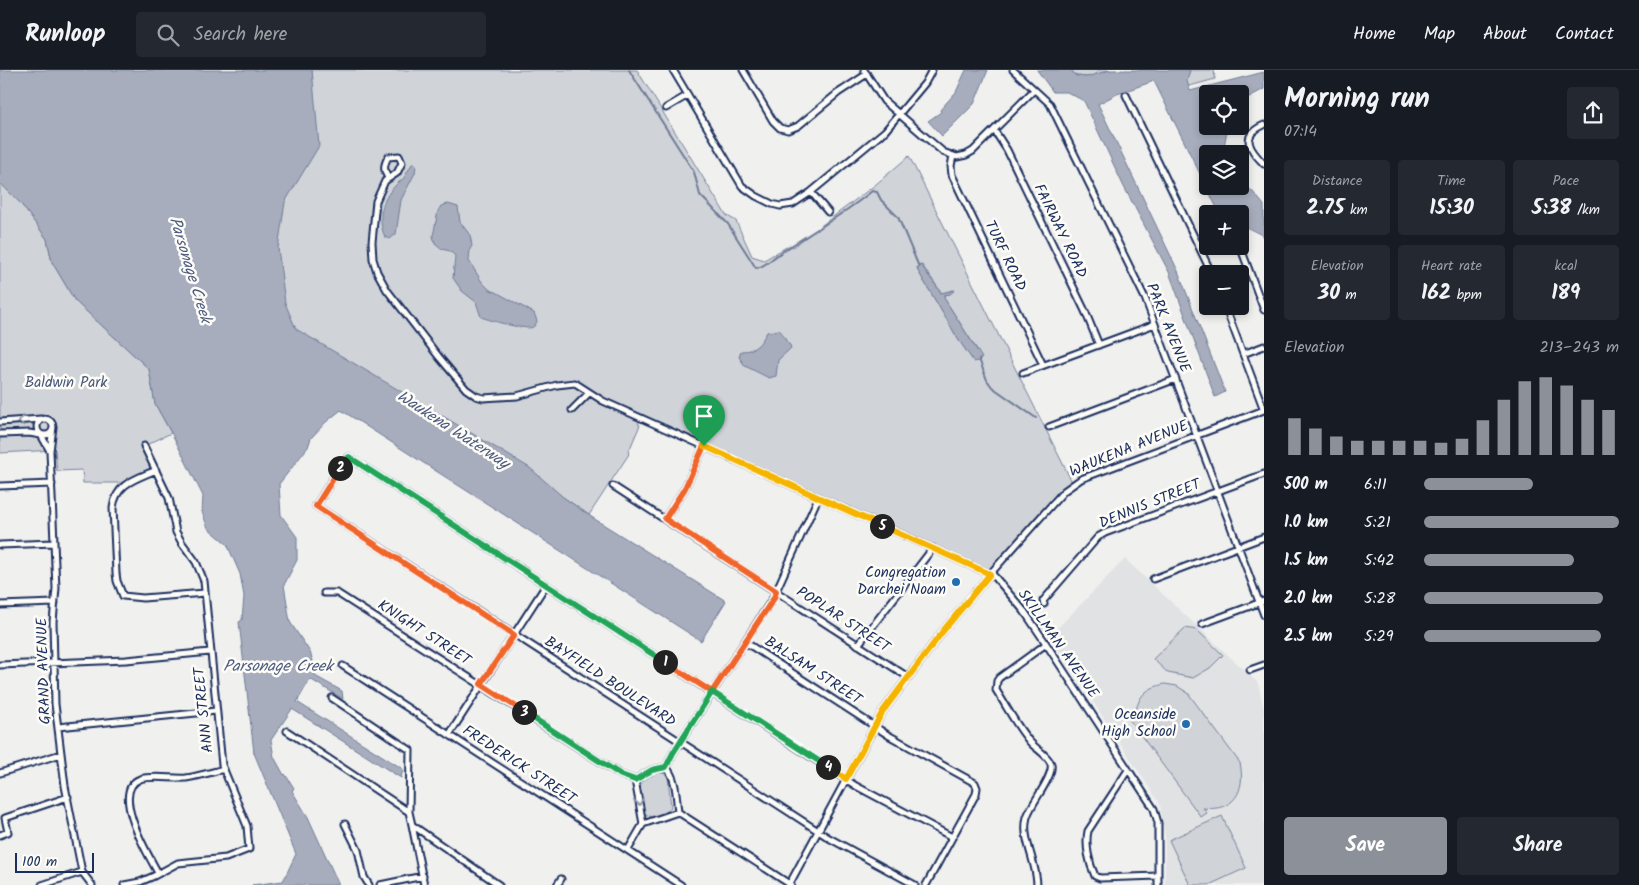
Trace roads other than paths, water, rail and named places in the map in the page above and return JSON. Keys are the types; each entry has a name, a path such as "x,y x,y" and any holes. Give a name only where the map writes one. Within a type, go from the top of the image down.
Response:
{"street":[{"path":"673,70 742,186 756,196 780,206 793,204 810,192 885,131 925,83 932,70"},
{"path":"743,70 773,122 780,128 788,130 798,126 865,72 884,101 938,148 953,156 969,154 1034,90"},
{"name":"PARK AVENUE","path":"1014,70 1050,104 1144,298 1238,547 1262,602 1264,615"},
{"path":"666,108 688,95"},
{"path":"1126,95 1208,265"},
{"path":"1264,125 1253,132 1249,140 1252,152 1264,164"},
{"name":"FAIRWAY ROAD","path":"994,130 1011,159 1085,311 1099,345"},
{"path":"391,156 399,156 402,163 397,174 388,178 384,171 385,162 391,156"},
{"name":"TURF ROAD","path":"953,156 952,175 1044,366"},
{"name":"SKILLMAN AVENUE","path":"388,178 380,191 374,210 373,259 378,272 387,290 438,358 466,389 476,396 490,399 517,396 575,383 603,402 990,574 1024,611 1154,809 1157,818 1158,885"},
{"path":"810,192 828,212"},
{"path":"1243,255 1264,310"},
{"path":"1228,315 1264,410"},
{"path":"1023,373 1154,324"},
{"path":"1243,354 1264,346"},
{"path":"1049,427 1176,380"},
{"path":"572,410 588,393"},
{"name":"WAUKENA AVENUE","path":"790,884 883,711 943,631 990,574 1072,484 1264,410"},
{"path":"0,422 42,419 50,420 53,428 49,434 42,435 36,433 0,434"},
{"name":"GRAND AVENUE","path":"42,419 37,426 38,431 50,451"},
{"name":"GRAND AVENUE","path":"53,428 50,451 56,588 53,622 55,704 61,754 82,872 92,885"},
{"name":"ANN STREET","path":"124,885 140,882 178,863 226,858 249,850 248,826 222,765 202,573 176,532 169,498 144,446"},
{"path":"665,519 685,488 704,446"},
{"name":"BAYFIELD BOULEVARD","path":"546,585 349,457 316,506 818,831 915,885"},
{"path":"156,470 127,484 119,490 114,498 117,580 123,596 143,598 205,593"},
{"name":"DENNIS STREET","path":"1044,604 1043,601 1098,537 1264,474"},
{"path":"0,486 52,484"},
{"name":"POPLAR STREET","path":"613,486 908,677"},
{"path":"666,767 679,742 774,598 818,498"},
{"path":"1152,579 1264,537"},
{"path":"0,545 54,543"},
{"path":"858,645 932,548"},
{"path":"450,735 546,585 846,779 952,837 926,885"},
{"name":"KNIGHT STREET","path":"324,593 337,593 621,775 635,780"},
{"path":"1202,624 1262,602"},
{"path":"0,605 55,603"},
{"name":"BALSAM STREET","path":"745,642 875,726 971,780 977,788 976,794 952,837"},
{"path":"1037,885 1036,872 1026,835 1027,819 1032,804 1050,774 1051,764 1048,758 1027,739 995,686 999,678 1046,644"},
{"path":"0,664 126,660 210,652"},
{"path":"1250,670 1264,664"},
{"name":"FREDERICK STREET","path":"343,666 681,885"},
{"path":"332,698 410,750 409,812 424,885"},
{"path":"58,727 216,711"},
{"path":"287,731 409,812"},
{"path":"0,774 61,754"},
{"path":"628,850 643,824 635,780 652,770 666,767"},
{"path":"666,767 672,773 674,780 678,812"},
{"path":"158,873 134,827 128,796 131,786 142,778 186,778 224,769"},
{"path":"1128,770 1088,831 1086,838 1092,870 1095,876 1100,878 1158,876"},
{"path":"0,835 8,832 5,818 68,797"},
{"path":"643,824 678,812"},
{"path":"678,812 790,884"},
{"path":"345,824 358,850 364,877 369,885"},
{"path":"412,825 499,885"},
{"path":"42,885 82,872"},
{"path":"380,885 423,876"},
{"path":"557,885 561,879"}],"water":[{"path":"0,70 312,70 319,146 285,202 278,248 285,303 296,329 530,468 563,497 593,518 726,601 701,641 341,410 311,438 308,447 279,484 281,515 297,537 297,560 284,585 290,622 310,652 316,670 315,676 342,691 343,699 310,679 297,702 403,769 401,778 292,709 271,740 274,757 294,788 292,791 308,817 339,885 252,885 283,881 296,854 254,753 239,622 242,620 244,596 240,574 227,544 208,528 202,512 203,496 155,404 149,369 75,301 52,262 47,239 21,204 0,183"},
{"path":"966,70 988,70 974,104 942,136 928,121 941,112 940,110 956,92"},
{"path":"1037,70 1071,70 1076,76 1087,77 1110,70 1190,70 1187,81 1190,91 1199,89 1199,135 1226,135 1224,145 1199,145 1199,172 1154,81 1117,94 1098,104 1178,271 1225,392 1215,397 1169,272 1123,185 1084,101 1067,92 1053,92"},
{"path":"1264,72 1264,89 1249,97 1249,85 1213,85"},
{"path":"414,163 416,166 415,173 401,200 396,234 390,239 385,237 381,223 386,197 404,178"},
{"path":"1249,189 1264,205 1264,240 1262,235 1249,228 1249,205 1216,205 1211,195 1249,195"},
{"path":"448,204 458,207 460,222 470,235 472,246 469,261 482,282 490,290 534,313 537,321 534,326 529,328 516,326 481,317 476,302 462,291 453,278 455,256 435,243 433,236 438,211 441,206"},
{"path":"921,265 941,293 955,290 950,294 944,295 944,298 982,358 978,361 974,362 958,339 918,271 917,267"},
{"path":"779,330 791,348 778,360 776,376 769,378 745,366 739,357 741,351 750,350 757,346 767,332"}],"waterway":[{"path":"629,70 694,172 700,195 728,224 756,268 766,264 872,191 877,192 881,200 898,217 919,267"},
{"path":"979,359 987,380 992,387 1036,418"}],"place":[{"name":"Congregation Darchei Noam","path":"956,582"},
{"name":"Oceanside High School","path":"1186,724"}],"water label":[{"name":"Parsonage Creek","path":"190,270"},
{"name":"Waukena Waterway","path":"453,430"},
{"name":"Parsonage Creek","path":"278,666"}],"park label":[{"name":"Baldwin Park","path":"66,383"}]}
